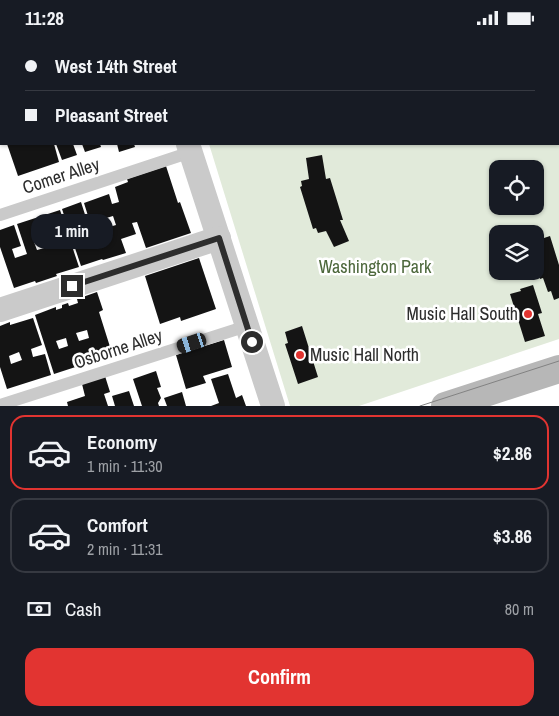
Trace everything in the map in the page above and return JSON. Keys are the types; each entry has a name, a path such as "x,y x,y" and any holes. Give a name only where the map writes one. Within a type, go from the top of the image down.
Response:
{"street":[{"path":"190,148 273,406"},
{"path":"0,310 219,238"},
{"path":"445,406 559,369"}],"lane":[{"name":"Comer Alley","path":"0,215 173,157 190,148"},
{"name":"Osborne Alley","path":"0,405 247,326"}],"green space":[{"name":"Washington Park","path":"209,145 559,145 559,339 359,406 290,406"}],"building":[{"path":"7,145 54,145 59,162 18,176"},
{"path":"56,145 73,145 77,155 62,160"},
{"path":"82,145 100,145 101,147 85,152"},
{"path":"117,145 134,145 135,147 119,152"},
{"path":"322,155 326,179 330,178 343,220 340,220 349,241 334,247 326,231 318,233 316,228 313,229 300,187 302,186 301,181 309,179 306,158"},
{"path":"166,166 178,203 180,202 191,233 146,248 137,222 132,223 136,234 121,239 126,253 81,266 62,209 81,202 88,224 80,227 83,235 93,232 84,203 109,194 112,204 119,202 115,187 128,182 127,179","holes":["113,216 116,225 106,228 103,219"]},
{"path":"60,210 67,231 56,235 59,244 70,240 79,267 36,283 35,281 14,288 0,247 0,230 14,225 21,246 12,249 15,258 27,254 17,224","holes":["45,238 48,247 37,250 34,242"]},
{"path":"550,236 559,265 559,298 554,300 551,291 548,292 544,280 544,238"},
{"path":"199,258 216,309 181,321 180,317 160,324 145,276"},
{"name":"Music Hall South","path":"533,285 542,313 538,314 545,336 525,342 510,294"},
{"path":"97,292 103,310 99,312 111,350 109,351 111,358 97,362 97,360 54,374 35,315 56,307 56,310 62,308 62,305 68,303 69,306 78,303 77,299","holes":["87,330 89,338 79,341 76,333","66,338 68,346 59,349 56,341"]},
{"path":"33,318 42,345 31,349 33,357 45,354 51,375 7,389 0,367 0,326 10,322 10,325","holes":["19,352 22,360 11,364 9,356"]},
{"name":"Music Hall North","path":"302,326 318,377 298,384 285,344 288,343 285,332"},
{"path":"224,340 232,367 203,376 206,383 186,389 176,355"},
{"path":"156,371 161,387 157,388 161,398 158,403 159,406 142,406 133,379"},
{"path":"228,374 236,398 242,395 246,406 211,406 219,403 211,379"},
{"path":"105,376 110,392 104,394 108,406 68,406 67,402 85,396 82,384"},
{"path":"129,391 134,406 115,406 112,396"},
{"path":"182,392 186,406 167,406 164,398"}],"tram line":[{"path":"420,406 559,361"}],"place":[{"name":"Music Hall South","path":"528,314"},
{"name":"Music Hall North","path":"300,355"}],"route":[{"path":"72,286 219,238 252,342"}]}
